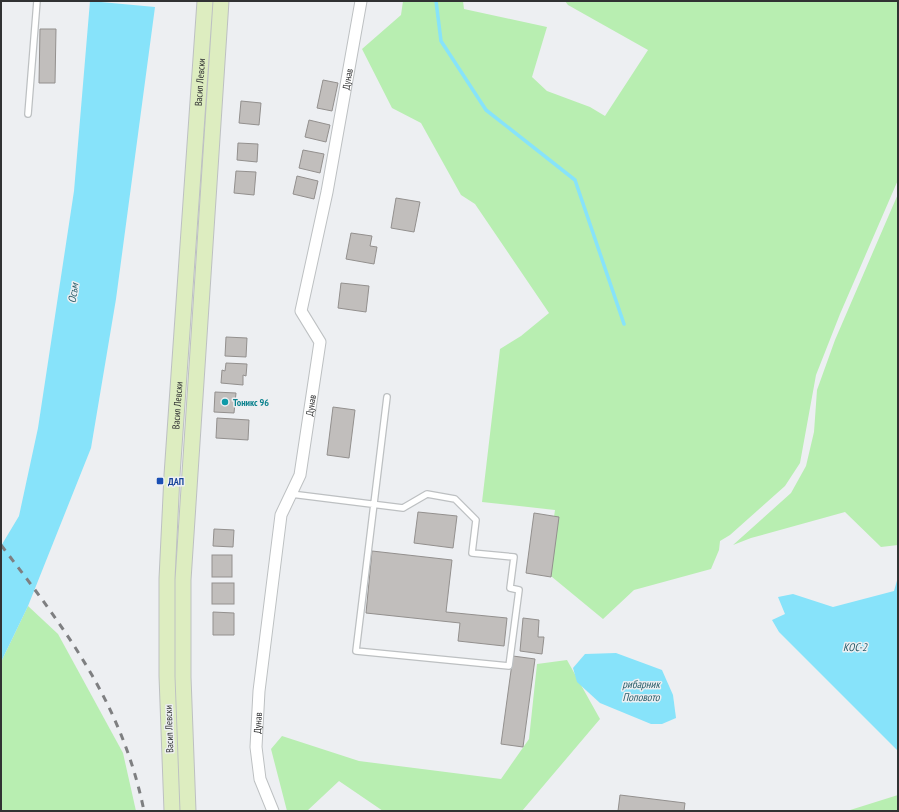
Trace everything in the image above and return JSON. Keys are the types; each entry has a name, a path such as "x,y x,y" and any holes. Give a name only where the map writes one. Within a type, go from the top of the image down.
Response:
{"main road":[{"name":"Васил Левски","path":"172,811 167,676 168,578 173,467 205,1"},
{"name":"Васил Левски","path":"188,811 182,677 183,580 221,1"}],"street":[{"path":"216,1 221,1"},
{"name":"Дунав","path":"273,811 260,779 256,747 259,691 281,515 300,475 320,342 301,311 327,192 361,1"}],"lane":[{"path":"28,114 37,1"},
{"path":"291,494 373,504 403,508 427,494 455,499 476,520 472,553 514,557 510,588 520,590 509,666 356,651 373,504 387,397"}],"green space":[{"path":"403,1 463,1 464,9 547,27 532,77 547,91 590,107 605,116 648,50 568,5 565,1 898,1 898,180 840,314 816,375 800,463 785,486 730,535 720,541 719,550 711,569 634,590 603,619 546,572 555,510 482,502 500,349 521,336 549,313 475,204 461,195 421,123 392,108 362,49 401,15"},
{"path":"898,194 898,545 881,547 845,512 751,538 733,545 791,493 806,466 814,432 817,390 835,340"},
{"path":"28,606 58,634 123,753 136,811 1,811 1,662"},
{"path":"567,660 600,719 522,811 383,811 339,781 307,811 287,811 271,749 282,736 359,761 501,779 529,739 537,664"},
{"path":"898,795 898,811 847,811"}],"water":[{"name":"Осъм","path":"90,1 155,7 116,299 91,448 28,606 1,662 1,546 19,516 38,428 74,191"},
{"name":"КОС-2","path":"898,577 898,751 779,632 772,620 785,614 778,597 793,594 833,607 894,591"},
{"name":"рибарник Поповото","path":"616,653 662,670 673,695 676,718 662,724 651,724 600,703 577,682 573,668 585,654"}],"building":[{"path":"40,29 56,29 55,83 39,83"},
{"path":"323,80 338,83 332,111 317,108"},
{"path":"241,101 261,103 259,125 239,123"},
{"path":"309,120 330,125 326,142 305,137"},
{"path":"238,143 258,144 257,162 237,160"},
{"path":"303,150 324,154 320,173 299,168"},
{"path":"236,171 256,172 254,195 234,193"},
{"path":"297,176 318,181 314,199 293,194"},
{"path":"396,198 420,202 414,232 391,228"},
{"path":"351,233 372,236 370,246 377,247 374,264 346,259"},
{"path":"341,283 369,286 366,312 338,308"},
{"path":"226,337 247,338 246,357 225,356"},
{"path":"226,363 247,364 246,376 243,375 243,385 221,383 222,370 225,371"},
{"name":"Тоникс 96","path":"215,392 236,393 234,413 214,412"},
{"path":"333,407 355,410 349,458 327,455"},
{"path":"217,418 249,420 248,440 216,438"},
{"path":"418,512 457,516 453,548 414,543"},
{"path":"534,513 559,517 551,577 526,573"},
{"path":"214,529 234,530 233,547 213,546"},
{"path":"372,551 452,560 446,612 507,618 504,646 458,641 460,623 366,613"},
{"path":"212,555 232,555 232,577 212,577"},
{"path":"212,583 234,583 234,604 212,604"},
{"path":"213,612 234,613 234,635 213,635"},
{"path":"523,618 539,620 538,637 544,637 542,654 520,651"},
{"path":"513,656 535,659 523,747 501,744"},
{"path":"620,795 685,803 684,811 618,811"}],"waterway":[{"path":"436,1 441,41 486,110 575,180 624,324"}],"railway":[{"path":"1,545 48,607 89,669 122,736 134,772 144,811"}],"place":[{"name":"Тоникс 96","path":"225,402"},
{"name":"ДАП","path":"160,481"}]}
